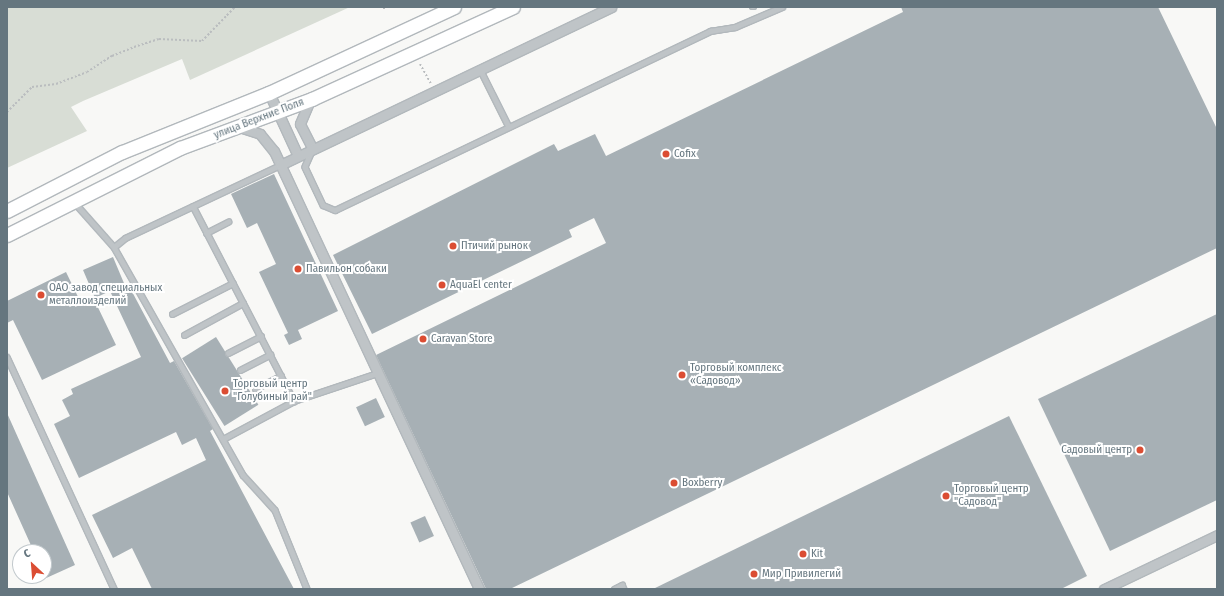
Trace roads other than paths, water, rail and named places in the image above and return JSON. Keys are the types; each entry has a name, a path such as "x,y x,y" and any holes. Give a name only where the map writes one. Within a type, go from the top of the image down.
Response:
{"main road":[{"name":"улица Верхние Поля","path":"7,211 173,128 269,93 454,7"},
{"name":"улица Верхние Поля","path":"7,236 75,203 133,170 235,127 278,113 513,7"}],"street":[{"path":"280,165 611,7"},
{"path":"269,93 298,156"},
{"path":"312,98 300,120 313,149"},
{"path":"235,127 251,128 260,134 280,165 479,589"},
{"path":"1104,589 1217,534"}],"lane":[{"path":"313,149 305,167 323,205 335,210 508,125 710,32 735,27 782,7"},
{"path":"480,70 508,125"},
{"path":"114,247 193,206 280,165"},
{"path":"75,203 114,247 243,475 275,510 308,589"},
{"path":"193,206 294,401"},
{"path":"206,233 228,222"},
{"path":"172,314 233,283"},
{"path":"184,335 243,303"},
{"path":"228,353 260,336"},
{"path":"240,370 270,355"},
{"path":"7,357 114,589"},
{"path":"223,439 294,401 377,373"},
{"path":"255,389 281,376"},
{"path":"614,589 622,585 624,589"}],"place":[{"name":"Cofix","path":"666,154"},
{"name":"Птичий рынок","path":"453,246"},
{"name":"Павильон собаки","path":"298,269"},
{"name":"AquaEl center","path":"442,285"},
{"name":"ОАО завод специальных металлоизделий","path":"41,295"},
{"name":"Caravan Store","path":"423,339"},
{"name":"Торговый комплекс «Садовод»","path":"682,375"},
{"name":"Торговый центр \"Голубиный рай\"","path":"225,391"},
{"name":"Садовый центр","path":"1140,450"},
{"name":"Boxberry","path":"674,483"},
{"name":"Торговый центр \"Садовод\"","path":"946,496"},
{"name":"Kit","path":"803,554"},
{"name":"Мир Привилегий","path":"754,574"}]}
